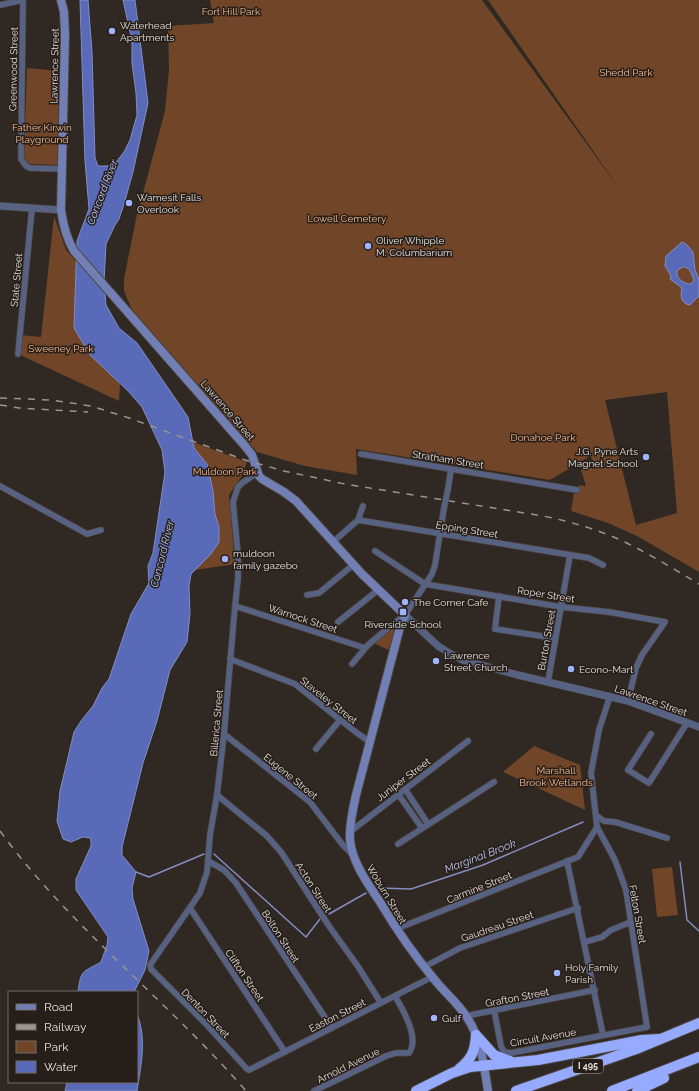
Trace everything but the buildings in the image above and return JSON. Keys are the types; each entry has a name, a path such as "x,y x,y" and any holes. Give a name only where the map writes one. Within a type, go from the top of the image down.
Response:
{"highway":[{"name":"I 495","path":"516,1091 581,1069 699,1023"},
{"path":"476,1035 494,1054 509,1061 520,1062"},
{"path":"416,1091 452,1073 465,1064 471,1057 474,1050 476,1035"},
{"path":"452,1073 470,1067 550,1059 642,1040 659,1039"},
{"path":"612,1091 699,1058"},
{"path":"637,1091 699,1058"}],"main road":[{"name":"Lawrence Street","path":"61,0 64,12 65,35 61,210 67,237 74,251 245,446 252,455 257,473 262,479 296,501 353,565 405,615"},
{"name":"Woburn Street","path":"405,615 398,634 352,812 350,839 354,857 362,874 396,929 432,977 466,1016 476,1035 484,1066 488,1091"}],"street":[{"path":"0,5 23,0"},
{"name":"Greenwood Street","path":"23,0 20,154 23,163 30,168 62,169"},
{"path":"0,206 61,210"},
{"name":"State Street","path":"18,354 32,208"},
{"name":"Stratham Street","path":"361,454 577,490"},
{"path":"352,664 366,648 405,615 434,570 451,469"},
{"name":"Billerica Street","path":"150,968 152,961 190,908 204,884 224,734 239,563 233,502 238,487 257,473"},
{"path":"0,486 87,534 101,530"},
{"path":"333,542 358,520 363,506"},
{"name":"Epping Street","path":"358,520 589,558 604,565"},
{"path":"376,551 425,584"},
{"name":"Burton Street","path":"548,682 570,555"},
{"path":"307,595 318,593 353,565"},
{"name":"Roper Street","path":"425,584 561,607 609,612 665,622 642,655 636,668 628,701"},
{"path":"338,622 378,590"},
{"path":"499,596 495,629 555,638"},
{"name":"Warnock Street","path":"235,606 366,648"},
{"name":"Lawrence Street","path":"405,615 438,646 463,660 628,701 699,727"},
{"name":"Staveley Street","path":"230,659 295,684 370,742"},
{"name":"Felton Street","path":"603,1035 647,1027 626,890 616,860 598,828 591,773 599,730 610,696"},
{"path":"316,749 340,720"},
{"path":"650,734 628,770 649,783 688,723"},
{"name":"Eugene Street","path":"224,734 310,802 342,844 354,857"},
{"name":"Juniper Street","path":"351,831 468,741"},
{"path":"398,844 494,782"},
{"path":"405,789 428,824"},
{"path":"398,794 422,828"},
{"name":"Acton Street","path":"217,795 267,836 276,847 357,965 381,1003"},
{"path":"597,816 604,821 615,822 667,838"},
{"name":"Carmine Street","path":"396,929 578,856 598,828"},
{"name":"Bolton Street","path":"208,861 224,870 236,883 332,1028"},
{"path":"568,861 603,1035"},
{"name":"Clifton Street","path":"190,908 285,1052"},
{"name":"Gaudreau Street","path":"424,967 460,948 578,908"},
{"path":"585,942 602,937 611,930 631,922"},
{"name":"Denton Street","path":"150,968 206,1023 246,1069 249,1070"},
{"name":"Easton Street","path":"249,1070 432,977"},
{"name":"Grafton Street","path":"466,1016 594,990"},
{"name":"Arnold Avenue","path":"314,1091 378,1059 396,1053 409,1053 412,1049 413,1043 410,1022 395,996"},
{"name":"Circuit Avenue","path":"494,1010 501,1046 504,1052 511,1053 603,1035"}],"green space":[{"name":"Lowell Cemetery","path":"210,0 482,0 621,191 488,0 699,0 699,572 637,536 608,523 571,511 574,493 578,494 579,485 586,486 581,470 594,462 590,456 550,480 356,449 357,475 305,466 257,452 132,310 124,291 124,279 136,219 165,111 169,70 168,26 214,23","holes":["667,392 677,513 636,525 605,400"]},
{"name":"Father Kirwin Playground","path":"27,68 59,71 58,165 30,164 26,162 24,156"},
{"name":"Sweeney Park","path":"54,216 66,250 77,262 74,328 90,355 120,384 119,401 18,354 20,335 41,337"},
{"name":"Muldoon Park","path":"193,442 247,462 241,477 229,495 235,564 195,570 211,554 219,542 219,527 215,514 213,491 207,464 194,448"},
{"path":"396,626 389,650 373,643"},
{"name":"Marshall Brook Wetlands","path":"534,746 580,765 585,810 503,772"},
{"path":"672,867 678,915 657,917 652,869"}],"water":[{"name":"Concord River","path":"80,0 88,0 92,52 95,158 98,166 113,166 124,152 130,140 137,115 132,63 132,41 123,0 135,0 148,103 133,172 124,204 119,219 106,244 104,282 106,305 119,328 137,343 188,417 194,448 207,464 213,491 215,514 219,527 219,542 211,554 191,574 189,586 190,614 187,642 170,670 157,721 143,763 122,847 122,855 136,872 132,888 133,899 149,951 145,970 134,991 78,991 80,979 84,972 101,962 108,937 76,890 76,879 91,846 90,838 83,837 71,842 63,839 57,821 60,791 74,732 93,706 102,688 109,679 131,614 149,583 148,566 153,553 165,472 162,450 142,407 128,391 90,355 74,328 77,241 89,209 85,161"},
{"path":"682,242 693,252 695,270 699,279 699,296 690,305 685,303 682,299 682,288 670,279 671,276 665,266 666,256","holes":["682,267 685,267 690,271 694,280 691,284 683,282 679,279 677,274 677,271"]},
{"path":"138,1017 142,1033 142,1052 137,1091 65,1091 67,1083 138,1083"}],"waterway":[{"name":"Marginal Brook","path":"379,888 411,889 483,865 583,822"},
{"name":"Marginal Brook","path":"136,872 149,877 204,854"},
{"name":"Marginal Brook","path":"214,854 306,937 320,919"},
{"name":"Marginal Brook","path":"680,862 687,920 699,931"},
{"name":"Marginal Brook","path":"329,914 366,893"}],"railway":[{"path":"0,398 51,400 91,406 129,418 245,460 284,471 345,484 543,516 571,523 598,531 627,543 699,584"},
{"path":"0,405 19,408 88,412"},
{"path":"0,831 27,866 88,932 216,1058 246,1091"}],"place":[{"name":"Waterhead Apartments","path":"112,31"},
{"name":"Wamesit Falls Overlook","path":"129,203"},
{"name":"Oliver Whipple M. Columbarium","path":"368,246"},
{"name":"J.G. Pyne Arts Magnet School","path":"646,457"},
{"name":"muldoon family gazebo","path":"225,559"},
{"name":"The Corner Cafe","path":"405,602"},
{"name":"Riverside School","path":"403,612"},
{"name":"Lawrence Street Church","path":"436,661"},
{"name":"Econo-Mart","path":"571,669"},
{"name":"Holy Family Parish","path":"557,973"},
{"name":"Gulf","path":"434,1018"}],"park label":[{"name":"Fort Hill Park","path":"231,11"},
{"name":"Shedd Park","path":"626,72"},
{"name":"Donahoe Park","path":"543,437"}]}
